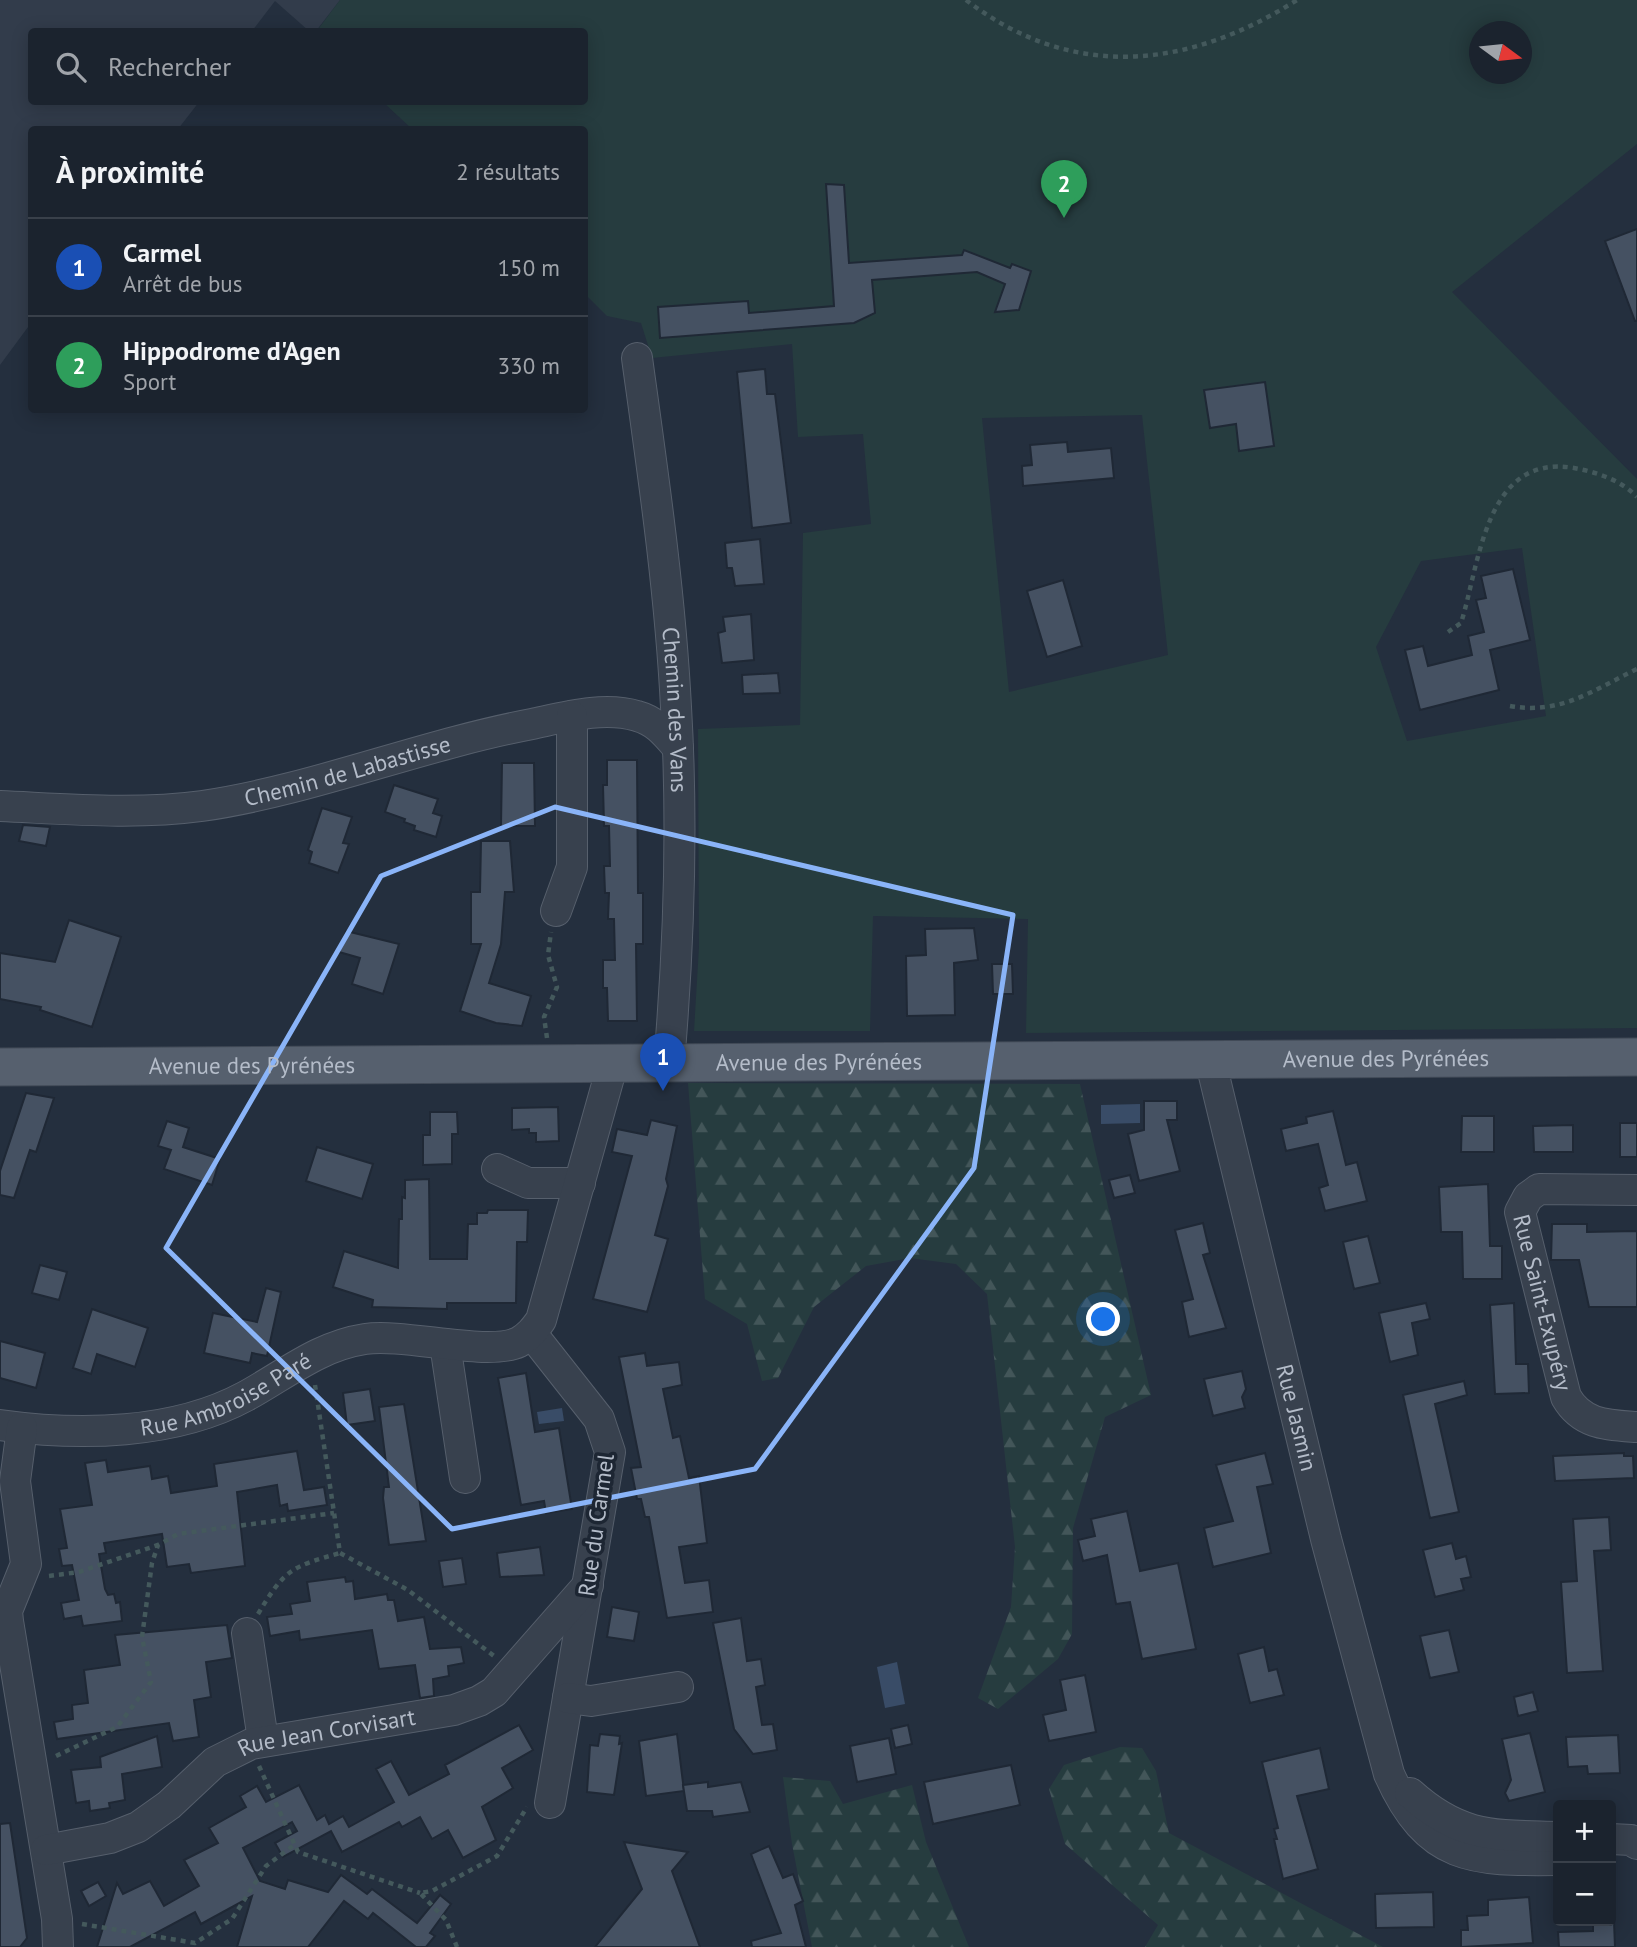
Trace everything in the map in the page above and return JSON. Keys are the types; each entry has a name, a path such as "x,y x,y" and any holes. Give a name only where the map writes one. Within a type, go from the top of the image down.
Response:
{"main road":[{"name":"Avenue des Pyrénées","path":"0,1067 1637,1057"}],"street":[{"name":"Chemin des Vans","path":"637,358 661,530 678,748 678,957 670,1063"},
{"name":"Chemin de Labastisse","path":"0,806 105,811 204,805 271,791 469,736 572,716 614,712 638,716 657,724 678,748"},
{"path":"556,911 572,867 572,716"},
{"name":"Rue Jasmin","path":"1210,1059 1326,1539 1389,1774 1404,1807 1416,1823 1435,1839 1458,1852 1496,1861 1553,1860"},
{"path":"532,1334 541,1320 554,1279 613,1063"},
{"path":"497,1169 528,1183 580,1183"},
{"name":"Rue Saint-Exupéry","path":"1637,1190 1539,1189 1528,1197 1520,1212 1566,1397 1582,1416 1598,1424 1637,1427"},
{"name":"Rue Ambroise Paré","path":"11,1427 127,1429 187,1418 244,1397 310,1356 335,1345 391,1336 446,1344 496,1346 516,1343 532,1334"},
{"name":"Rue du Carmel","path":"532,1334 599,1419 607,1435 610,1452 552,1795"},
{"path":"446,1344 466,1478"},
{"path":"11,1427 24,1544 23,1578 7,1611 58,1933"},
{"name":"Rue Jean Corvisart","path":"46,1850 110,1838 138,1827 169,1805 207,1768 257,1742 454,1710 479,1701 494,1692 514,1672 588,1585"},
{"path":"247,1633 257,1742"},
{"path":"568,1698 590,1701 678,1687"},
{"path":"1389,1774 1429,1810 1462,1828 1482,1834 1553,1837"},
{"path":"1616,1839 1631,1840 1637,1844"},
{"path":"1616,1860 1637,1859"}],"path":[{"path":"966,0 991,19 1030,39 1072,52 1123,57 1175,53 1225,39 1297,0"},
{"path":"1448,632 1461,623 1494,507 1512,483 1531,471 1548,467 1571,467 1615,481 1637,497"},
{"path":"1510,706 1531,710 1560,706 1637,669"},
{"path":"546,1063 544,1017 557,987 548,946 556,911"},
{"path":"310,1356 340,1553"},
{"path":"23,1578 79,1572 158,1545 178,1534 334,1513"},
{"path":"31,1761 82,1746 117,1727 151,1682 142,1637 152,1563 158,1545"},
{"path":"247,1633 284,1576 297,1565 340,1553 408,1590 514,1672"},
{"path":"257,1742 262,1776 298,1852 420,1892 432,1891 497,1856 533,1794 552,1795"},
{"path":"58,1933 195,1943 232,1919 266,1866 294,1845"},
{"path":"420,1892 446,1920 457,1947"}],"highlighted area":[{"path":"555,807 1013,915 974,1168 755,1469 452,1529 166,1248 381,876"}],"shaded area":[{"path":"0,0 340,0 318,28 306,28 275,1 254,28 28,28 28,105 197,105 180,126 28,126 28,327 0,365"}],"green space":[{"path":"340,0 1637,0 1637,144 1452,292 1637,479 1637,1028 1026,1033 1028,919 873,916 870,1031 694,1031 699,947 698,729 800,725 803,533 871,524 863,434 798,437 792,344 652,358 641,323 607,316 588,297 588,126 409,126 386,105 588,105 588,28 319,28","holes":["1142,415 1168,655 1009,692 982,418","1522,548 1546,716 1407,741 1376,647 1421,561"]},
{"path":"688,1083 1080,1084 1151,1395 1105,1417 1073,1528 1072,1634 1058,1659 998,1709 978,1698 1011,1607 1015,1547 987,1294 956,1264 910,1258 866,1266 814,1307 778,1378 762,1381 747,1324 705,1299"},
{"path":"1120,1747 1142,1748 1156,1771 1169,1833 1383,1947 1145,1947 1158,1925 1065,1844 1049,1789 1064,1765"},
{"path":"783,1777 830,1781 843,1804 912,1785 926,1842 969,1947 812,1947 792,1844"}],"water":[{"path":"1140,1104 1140,1123 1101,1124 1101,1105"},
{"path":"562,1408 564,1421 539,1424 537,1412"},
{"path":"897,1662 905,1704 885,1708 877,1667"}],"building":[{"path":"826,184 844,185 849,263 962,255 964,250 1010,268 1012,264 1031,271 1019,310 995,312 1005,284 977,272 872,280 875,313 854,323 660,338 658,307 748,301 749,313 834,306"},
{"path":"1637,229 1637,321 1635,321 1605,241"},
{"path":"765,369 767,394 775,394 791,523 752,528 737,372"},
{"path":"1265,382 1274,446 1239,451 1236,424 1210,428 1204,390"},
{"path":"1067,442 1068,452 1111,448 1114,478 1023,486 1022,466 1032,465 1030,445"},
{"path":"760,539 764,584 735,586 732,568 727,568 725,543"},
{"path":"1513,569 1530,640 1490,650 1499,690 1420,710 1405,650 1423,646 1428,666 1472,655 1468,636 1484,632 1476,600 1486,598 1481,576"},
{"path":"1063,580 1082,646 1047,657 1027,591"},
{"path":"751,614 754,660 722,663 718,633 725,631 723,617"},
{"path":"778,673 780,693 743,694 742,675"},
{"path":"607,760 637,760 638,893 643,893 643,944 636,944 637,1021 608,1021 607,988 603,988 603,960 615,960 614,919 608,919 609,893 605,893 604,866 610,866 609,826 604,826 603,785 607,785"},
{"path":"502,763 534,763 535,826 501,826"},
{"path":"394,785 438,799 433,813 442,816 436,837 414,830 415,826 404,822 405,819 385,812"},
{"path":"322,808 352,817 343,843 349,844 338,873 309,863 312,852 308,850"},
{"path":"23,825 50,827 46,846 19,841"},
{"path":"481,841 510,841 514,892 505,892 501,944 489,983 531,996 522,1026 496,1023 460,1011 481,944 471,944 471,892 480,892"},
{"path":"69,920 121,937 92,1027 40,1010 41,1007 0,999 0,953 55,962"},
{"path":"974,928 978,960 954,963 955,1015 907,1016 906,956 926,955 925,929"},
{"path":"346,931 399,944 383,994 352,984 360,958 339,952"},
{"path":"992,964 1012,964 1013,994 993,994"},
{"path":"26,1093 54,1098 36,1152 30,1150 14,1198 0,1195 0,1171"},
{"path":"1144,1101 1177,1101 1177,1120 1167,1120 1180,1171 1139,1181 1128,1134 1144,1130"},
{"path":"558,1107 559,1141 536,1142 536,1133 529,1133 529,1129 512,1130 512,1108"},
{"path":"1333,1111 1346,1165 1357,1162 1367,1201 1325,1211 1319,1188 1328,1185 1318,1144 1286,1151 1281,1129 1307,1123 1306,1117"},
{"path":"430,1112 457,1112 458,1134 452,1134 452,1164 423,1165 423,1135 430,1135"},
{"path":"1462,1116 1494,1116 1494,1152 1461,1152"},
{"path":"651,1120 677,1126 666,1179 668,1186 655,1235 668,1239 647,1312 593,1299 632,1156 612,1152 617,1129 647,1135"},
{"path":"167,1121 189,1128 183,1147 220,1159 212,1185 164,1169 171,1150 158,1146"},
{"path":"1620,1123 1637,1123 1637,1157 1620,1157"},
{"path":"1573,1125 1573,1152 1534,1152 1533,1126"},
{"path":"317,1147 373,1164 362,1199 306,1181"},
{"path":"1130,1175 1135,1193 1114,1198 1109,1180"},
{"path":"429,1179 430,1259 467,1259 468,1224 477,1224 477,1213 487,1213 488,1210 528,1210 527,1242 517,1242 516,1303 447,1303 447,1309 372,1307 373,1300 333,1287 344,1251 398,1268 399,1219 402,1219 405,1180"},
{"path":"1488,1184 1490,1246 1502,1246 1502,1279 1463,1279 1462,1232 1441,1232 1439,1187"},
{"path":"1203,1223 1210,1253 1203,1255 1226,1328 1189,1337 1182,1302 1193,1299 1175,1230"},
{"path":"1552,1224 1587,1224 1587,1232 1637,1231 1637,1307 1589,1307 1579,1260 1551,1260"},
{"path":"1368,1236 1380,1283 1354,1289 1343,1242"},
{"path":"40,1265 67,1272 59,1300 32,1293"},
{"path":"266,1288 281,1292 267,1356 252,1353 250,1363 204,1353 213,1313 257,1322"},
{"path":"1426,1303 1430,1319 1412,1323 1418,1355 1390,1362 1379,1313"},
{"path":"1514,1303 1516,1364 1528,1364 1529,1393 1495,1394 1490,1305"},
{"path":"92,1309 148,1328 135,1367 97,1354 91,1374 73,1368"},
{"path":"0,1341 45,1353 36,1388 0,1378"},
{"path":"645,1353 647,1366 679,1362 682,1385 663,1389 673,1438 680,1436 689,1478 699,1476 707,1543 679,1547 685,1583 709,1580 713,1612 667,1618 649,1517 645,1517 641,1499 637,1499 631,1468 641,1467 619,1357"},
{"path":"1242,1371 1246,1389 1242,1397 1245,1408 1213,1416 1204,1379"},
{"path":"526,1373 535,1432 559,1428 572,1509 546,1513 544,1501 521,1505 498,1378"},
{"path":"1464,1381 1467,1395 1435,1404 1459,1512 1430,1518 1403,1395"},
{"path":"370,1389 375,1421 347,1425 343,1393"},
{"path":"404,1404 426,1541 389,1545 383,1498 384,1487 389,1487 379,1407"},
{"path":"297,1451 304,1490 324,1487 327,1505 288,1511 287,1504 280,1506 277,1485 237,1492 245,1566 191,1573 189,1564 167,1567 162,1534 104,1543 106,1553 99,1554 105,1589 108,1595 114,1594 116,1603 120,1602 122,1621 83,1626 81,1616 64,1619 61,1603 79,1600 72,1565 62,1566 59,1549 67,1548 60,1509 92,1505 85,1463 106,1460 108,1472 150,1466 152,1479 168,1476 171,1493 217,1486 214,1464"},
{"path":"1265,1453 1273,1484 1257,1487 1271,1553 1213,1567 1204,1528 1233,1521 1216,1465"},
{"path":"1624,1453 1624,1456 1633,1456 1634,1478 1555,1481 1553,1456"},
{"path":"1127,1511 1140,1571 1178,1563 1196,1649 1142,1659 1130,1602 1116,1604 1107,1555 1083,1561 1078,1540 1095,1536 1091,1519"},
{"path":"1609,1517 1611,1550 1594,1551 1603,1671 1567,1673 1561,1582 1577,1581 1573,1519"},
{"path":"1452,1543 1456,1559 1466,1556 1471,1577 1461,1579 1464,1590 1435,1597 1423,1550"},
{"path":"540,1547 544,1575 500,1577 497,1553"},
{"path":"462,1558 466,1584 443,1587 439,1561"},
{"path":"345,1577 346,1582 353,1581 355,1599 387,1594 388,1600 394,1600 398,1621 424,1617 430,1649 461,1647 464,1663 448,1666 449,1676 433,1679 434,1696 420,1698 415,1665 379,1669 372,1630 300,1640 299,1631 270,1636 267,1617 292,1614 290,1604 310,1601 307,1582"},
{"path":"612,1607 639,1612 634,1641 607,1637"},
{"path":"741,1618 747,1661 761,1659 765,1685 756,1687 762,1725 773,1724 777,1750 753,1754 734,1729 713,1623"},
{"path":"227,1625 232,1658 206,1662 211,1697 194,1700 199,1737 173,1741 169,1723 57,1739 54,1722 73,1719 72,1705 88,1703 84,1670 120,1665 115,1635"},
{"path":"1449,1630 1459,1672 1430,1678 1420,1636"},
{"path":"1264,1647 1269,1671 1277,1669 1284,1695 1250,1703 1238,1654"},
{"path":"1085,1675 1096,1732 1049,1741 1043,1715 1066,1710 1060,1680"},
{"path":"1533,1692 1538,1711 1518,1716 1514,1697"},
{"path":"519,1725 533,1750 502,1768 513,1788 482,1807 496,1840 463,1858 448,1830 432,1839 420,1817 402,1827 399,1822 342,1852 331,1831 283,1857 275,1843 297,1831 292,1822 243,1848 260,1881 285,1889 288,1880 328,1892 341,1875 367,1894 372,1889 417,1923 440,1895 451,1904 430,1933 435,1936 426,1947 416,1947 373,1913 368,1919 344,1901 308,1947 237,1947 252,1896 201,1924 195,1912 130,1947 97,1947 117,1883 123,1894 150,1881 164,1906 199,1886 184,1860 218,1843 209,1828 246,1807 240,1796 257,1786 266,1802 299,1785 317,1820 325,1815 329,1824 343,1816 349,1827 394,1802 376,1769 391,1761 409,1795 449,1774 445,1765"},
{"path":"908,1725 912,1744 895,1748 891,1729"},
{"path":"1530,1733 1545,1792 1509,1801 1505,1793 1511,1780 1502,1739"},
{"path":"600,1734 620,1736 619,1744 622,1743 614,1795 587,1792 590,1745 598,1746"},
{"path":"677,1734 684,1791 646,1796 639,1741"},
{"path":"1618,1735 1620,1773 1588,1774 1587,1766 1568,1767 1566,1737"},
{"path":"157,1736 162,1767 122,1774 125,1800 109,1803 110,1808 90,1811 89,1801 76,1803 71,1770 101,1767 100,1757"},
{"path":"889,1738 896,1774 857,1782 850,1746"},
{"path":"1320,1748 1329,1789 1297,1796 1318,1869 1283,1879 1274,1839 1277,1839 1274,1829 1278,1828 1262,1762"},
{"path":"1011,1765 1020,1805 933,1824 924,1782"},
{"path":"708,1782 708,1787 741,1782 750,1812 713,1817 712,1811 687,1811 683,1785"},
{"path":"10,1823 27,1938 20,1947 0,1947 0,1824"},
{"path":"624,1842 688,1852 672,1871 700,1947 595,1947 642,1889"},
{"path":"769,1846 783,1878 793,1874 803,1901 795,1905 806,1947 752,1947 751,1941 781,1933 751,1854"},
{"path":"98,1882 106,1896 89,1906 81,1891"},
{"path":"1433,1892 1434,1927 1376,1928 1375,1894"},
{"path":"1529,1897 1533,1943 1461,1947 1461,1930 1468,1930 1467,1916 1488,1915 1488,1900"},
{"path":"1593,1926 1614,1926 1615,1947 1559,1947 1558,1932 1593,1931"}],"place":[{"name":"Hippodrome d'Agen","path":"1064,218"},
{"name":"Carmel","path":"663,1091"}]}
